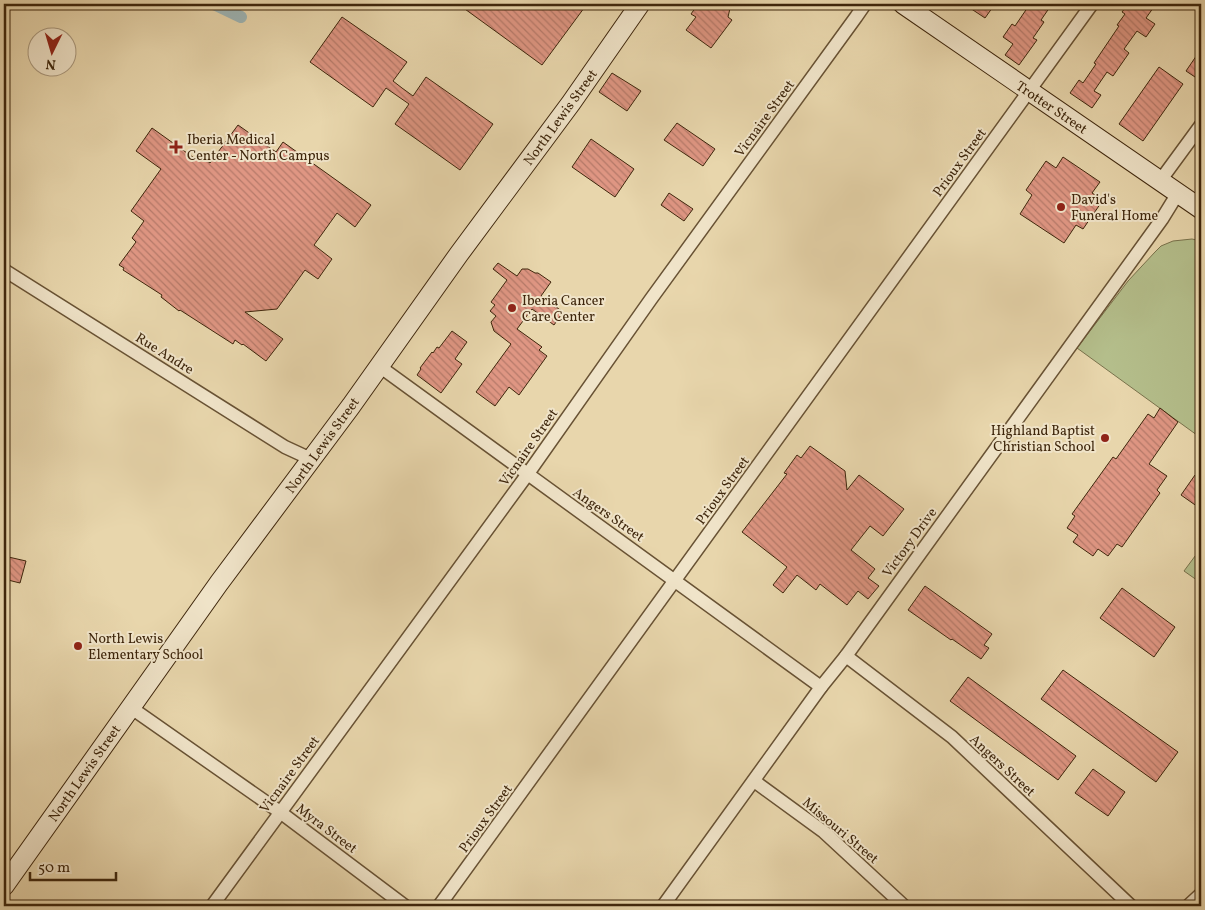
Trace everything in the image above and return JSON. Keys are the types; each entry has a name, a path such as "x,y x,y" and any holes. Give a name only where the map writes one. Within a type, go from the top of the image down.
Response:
{"main road":[{"name":"North Lewis Street","path":"4,886 219,583 571,103 640,4"},
{"name":"Trotter Street","path":"903,4 1201,209"}],"street":[{"name":"Vicnaire Street","path":"212,906 527,475 651,299 864,4"},
{"name":"Prioux Street","path":"439,906 1092,4"},
{"path":"1160,181 1201,125"},
{"name":"Victory Drive","path":"663,906 821,687 846,656 1162,218 1178,193"},
{"name":"Rue Andre","path":"4,270 285,447 311,459"},
{"name":"Angers Street","path":"379,366 821,687"},
{"name":"Angers Street","path":"846,656 952,737 1131,906"},
{"name":"Myra Street","path":"130,707 280,812 405,906"},
{"name":"Missouri Street","path":"754,781 824,832 904,906"},
{"path":"1188,906 1201,894"}],"green space":[{"path":"1192,239 1201,241 1201,438 1077,348 1128,281 1161,246 1173,241"},
{"path":"1201,548 1201,583 1184,571"}],"building":[{"path":"458,4 587,4 542,65"},
{"path":"698,4 731,4 728,17 732,20 711,48 686,30 696,17 691,14"},
{"path":"964,4 995,4 985,18"},
{"path":"1030,4 1052,4 1041,20 1044,22 1033,38 1037,40 1019,65 1005,55 1013,44 1003,37 1012,24 1015,26"},
{"path":"1128,4 1156,4 1146,18 1155,24 1146,37 1137,31 1124,49 1129,53 1113,76 1107,72 1094,91 1101,95 1092,108 1070,93 1079,80 1083,83 1096,64 1094,63 1119,26 1117,25 1125,14 1122,12"},
{"path":"342,17 407,62 393,81 413,96 426,77 493,124 460,170 395,124 409,104 386,88 373,107 310,62"},
{"path":"1201,49 1201,81 1186,71"},
{"path":"1159,67 1183,84 1143,141 1119,124"},
{"path":"612,73 641,91 627,111 599,92"},
{"path":"677,123 715,149 703,166 664,140"},
{"name":"Iberia Medical Center - North Campus","path":"238,125 276,152 283,142 371,205 355,227 337,213 314,245 332,259 318,279 305,270 277,309 245,312 283,339 266,361 243,344 235,340 233,344 179,311 161,297 162,295 123,270 124,268 119,265 136,242 132,238 144,221 131,211 161,169 136,151 152,128 194,158 198,154 210,163"},
{"path":"591,139 634,169 615,197 572,167"},
{"name":"David's Funeral Home","path":"1063,157 1100,182 1092,193 1103,200 1083,229 1076,225 1064,243 1020,214 1032,195 1026,190 1046,161 1056,168"},
{"path":"669,193 693,209 684,221 661,205"},
{"path":"498,263 517,276 522,269 528,269 551,282 541,296 563,312 554,325 532,309 517,329 542,347 539,350 547,356 519,395 509,387 495,406 476,392 511,344 494,331 491,322 496,316 490,311 495,305 491,302 507,280 493,269"},
{"path":"452,331 467,342 455,359 462,364 441,393 417,375 432,352 437,347 439,348"},
{"path":"1160,408 1178,422 1149,464 1167,476 1157,490 1160,493 1122,547 1117,544 1108,556 1098,549 1093,556 1073,542 1078,535 1067,528 1075,516 1072,514 1113,457 1116,459 1148,414 1154,418"},
{"path":"810,446 845,471 847,490 859,475 904,509 883,536 870,526 851,550 875,569 868,578 879,586 868,599 858,591 847,605 820,584 816,590 797,575 783,593 773,585 787,567 742,532 787,474 784,473 797,455 801,458"},
{"path":"1195,475 1201,479 1201,502 1198,507 1181,495"},
{"path":"4,556 26,561 20,583 4,579"},
{"path":"925,586 992,634 984,645 989,648 981,659 908,610"},
{"path":"1122,588 1175,627 1154,657 1100,618"},
{"path":"1063,670 1178,752 1156,782 1041,699"},
{"path":"968,677 1076,756 1058,780 950,701"},
{"path":"1093,769 1125,792 1108,816 1075,793"}],"waterway":[{"path":"214,4 241,17"}],"place":[{"name":"Iberia Medical Center - North Campus","path":"176,147"},
{"name":"David's Funeral Home","path":"1061,207"},
{"name":"Iberia Cancer Care Center","path":"512,308"},
{"name":"Highland Baptist Christian School","path":"1105,438"},
{"name":"North Lewis Elementary School","path":"78,646"}]}
